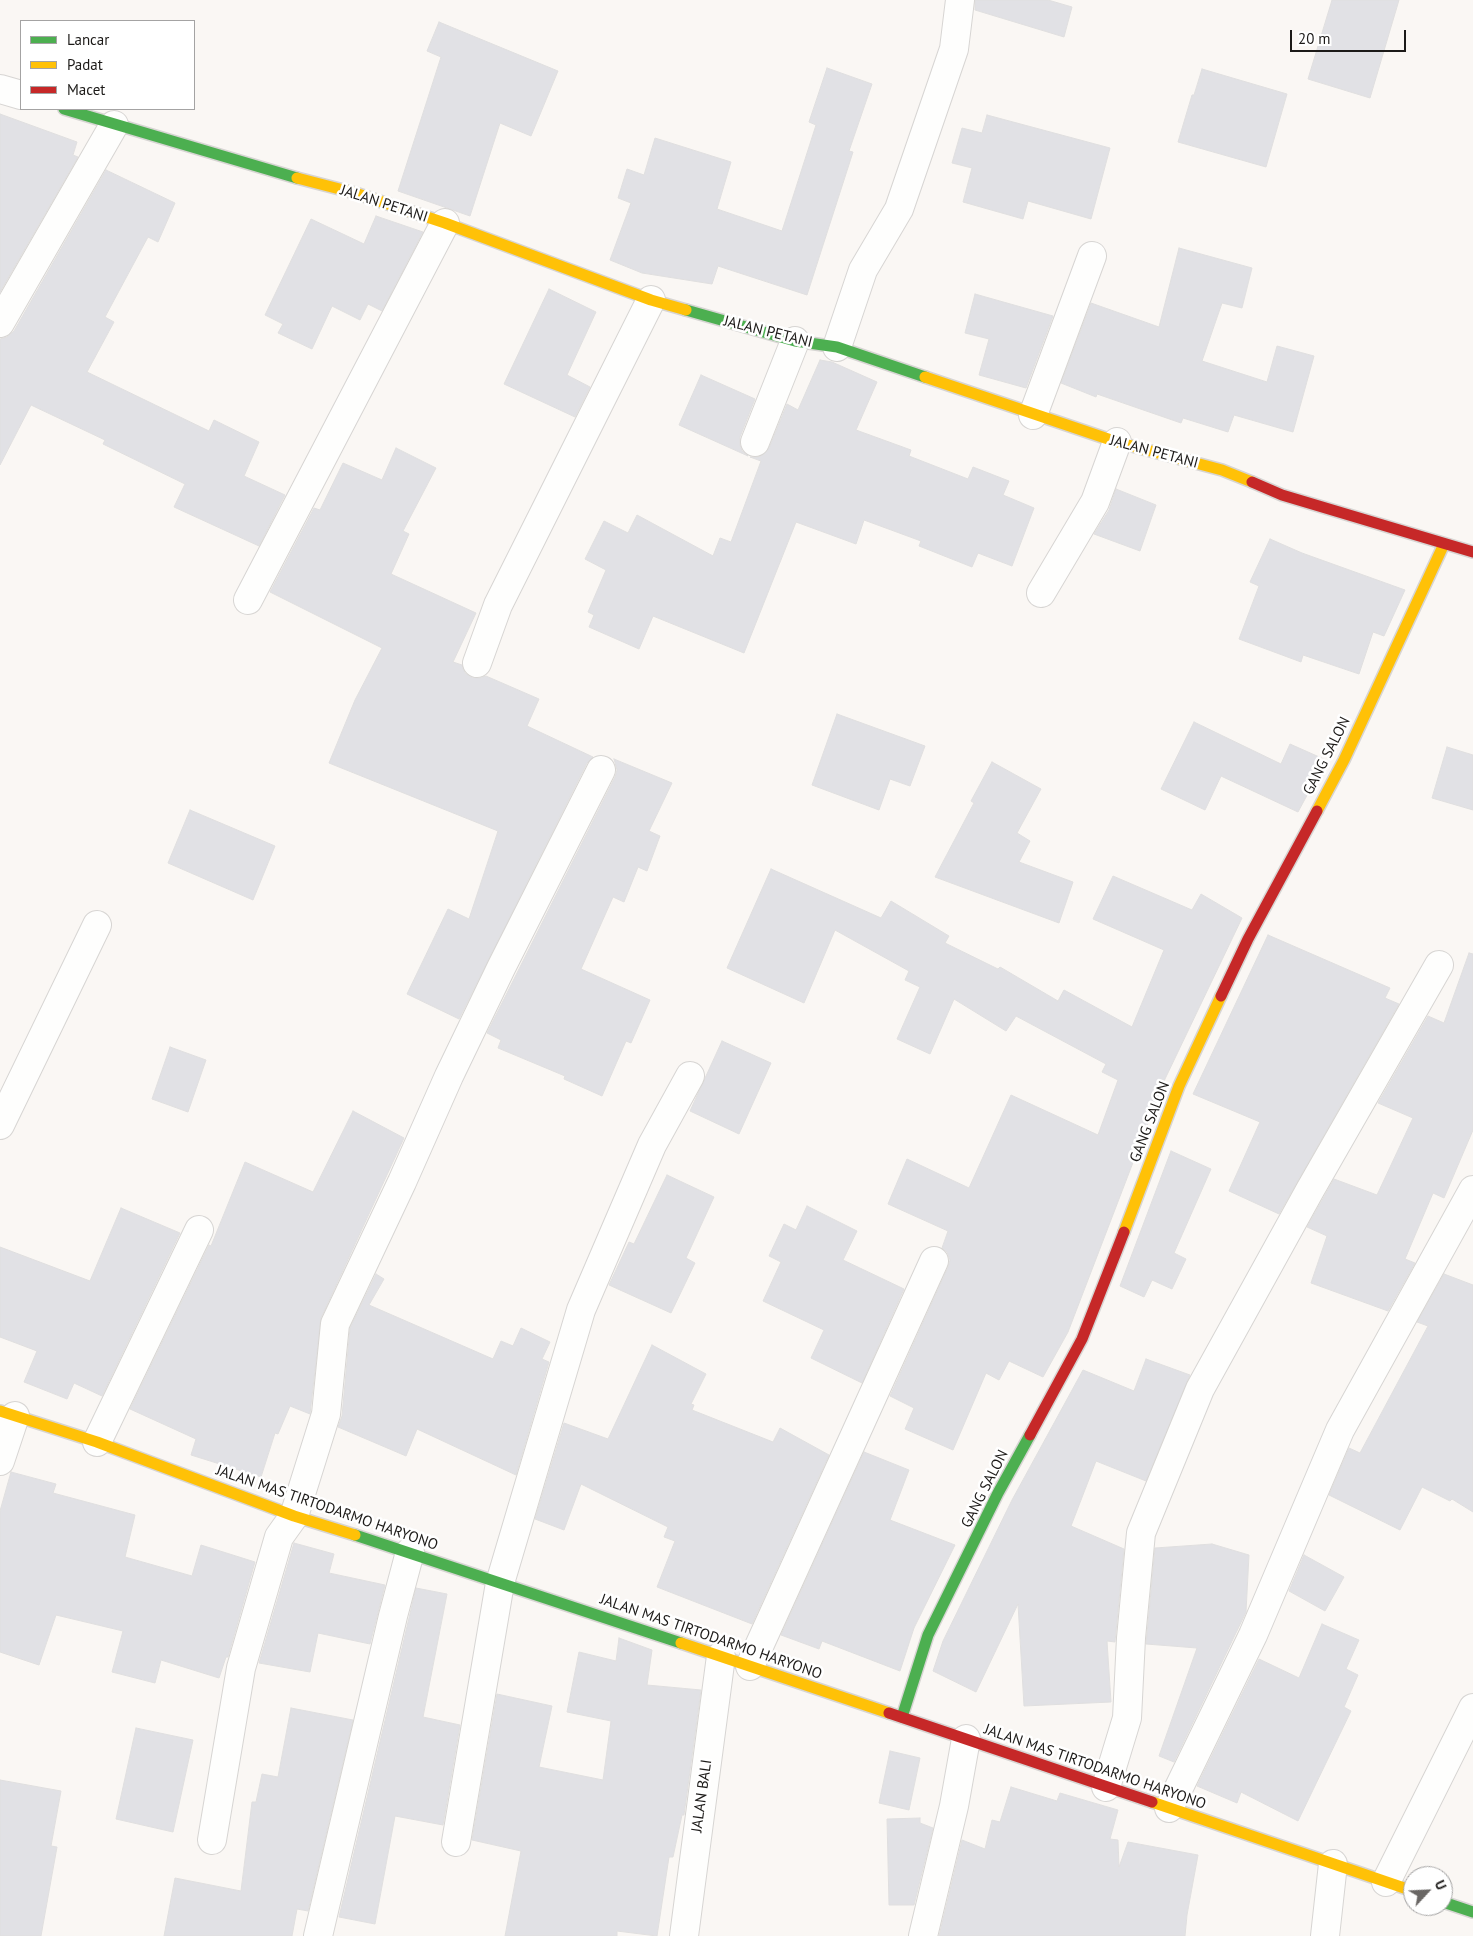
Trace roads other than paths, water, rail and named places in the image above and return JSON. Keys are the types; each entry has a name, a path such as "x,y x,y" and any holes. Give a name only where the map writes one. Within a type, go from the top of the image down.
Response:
{"street":[{"path":"837,347 863,270 899,209 954,49 960,0"},
{"path":"0,89 20,95"},
{"name":"JALAN PETANI","path":"67,110 355,193 445,223 651,300 795,341 837,347 1033,415 1117,442 1222,470 1282,495 1473,552"},
{"path":"0,323 114,125"},
{"path":"248,600 445,223"},
{"path":"1033,415 1092,256"},
{"path":"476,663 498,605 651,300"},
{"path":"755,442 795,341"},
{"path":"1041,593 1095,502 1117,442"},
{"name":"GANG SALON","path":"902,1717 928,1635 998,1493 1082,1339 1179,1086 1248,939 1344,760 1444,544"},
{"path":"212,1840 241,1668 279,1538 294,1516 326,1414 335,1324 501,968 602,770"},
{"path":"0,1125 97,925"},
{"path":"1106,1787 1126,1718 1130,1638 1141,1533 1200,1389 1310,1190 1438,966"},
{"path":"456,1842 500,1582 581,1310 652,1145 690,1076"},
{"path":"1169,1808 1253,1635 1340,1430 1473,1190"},
{"path":"97,1442 199,1230"},
{"path":"750,1666 934,1262"},
{"path":"0,1461 7,1413"},
{"name":"JALAN MAS TIRTODARMO HARYONO","path":"7,1413 97,1442 294,1516 410,1552 722,1656 1403,1888"},
{"path":"318,1936 393,1616 410,1552"},
{"name":"JALAN BALI","path":"684,1936 722,1656"},
{"path":"1386,1882 1473,1708"},
{"path":"924,1936 954,1806 966,1739"},
{"path":"1325,1936 1333,1864"},
{"path":"1453,1905 1473,1912"}]}
